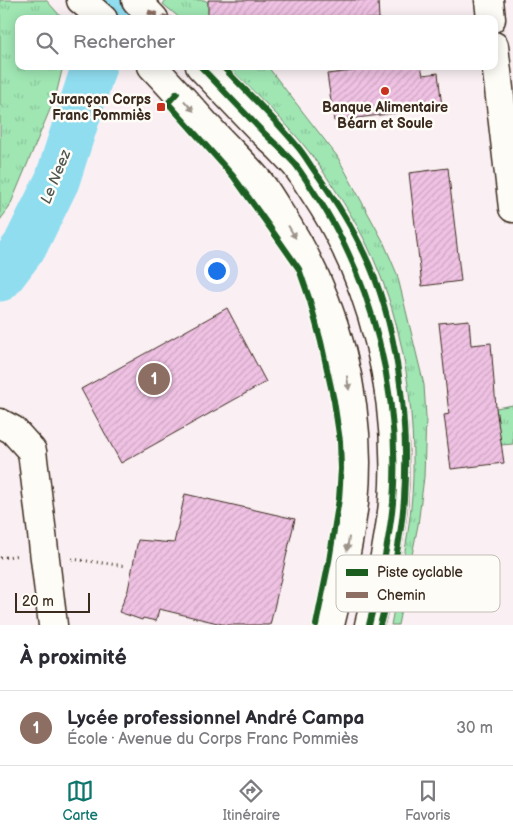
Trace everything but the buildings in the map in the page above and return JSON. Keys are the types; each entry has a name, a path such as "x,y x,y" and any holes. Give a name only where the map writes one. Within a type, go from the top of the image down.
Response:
{"main road":[{"path":"81,0 98,15"},
{"path":"489,0 491,15"},
{"path":"156,70 260,184 291,229 316,275 331,316 346,368 353,410 356,454 354,501 347,555"},
{"path":"204,70 296,165 321,202 339,234 353,263 368,302 386,375 395,453 393,503 385,555"},
{"path":"497,70 513,208"},
{"path":"0,423 13,430 32,451 52,618"},
{"path":"330,625 336,601"},
{"path":"369,625 372,612"}],"green space":[{"path":"0,0 46,0 59,15 15,15 15,70 62,70 56,95 9,208 0,220"},
{"path":"166,0 205,0 219,15 176,15 163,4"},
{"path":"232,70 270,70 337,156 383,241 397,274 424,385 426,417 424,477 412,555 404,555 413,476 410,398 401,346 388,296 373,258 343,202 308,151 264,101"},
{"path":"513,405 513,444 501,445 496,408"},
{"path":"393,612 401,612 398,625 391,625"}],"waterway":[{"name":"Le Neez","path":"109,15 114,0"},
{"name":"Le Neez","path":"0,279 25,246 57,181 93,70"}],"marked path":[{"path":"148,12 158,15"}],"cycle path":[{"path":"204,70 295,164 335,227 353,263 379,341 387,381 392,422 393,503 385,555"},
{"path":"226,70 270,115 303,153 342,213 358,241 375,279 393,340 405,437 404,499 396,555"},
{"path":"177,93 168,103 233,176 299,269 321,342 334,401 340,441 341,469 339,499 316,625"},
{"path":"369,625 372,612"},
{"path":"380,625 383,612"}],"place":[{"name":"Banque Alimentaire Béarn et Soule","path":"385,91"},
{"name":"Jurançon Corps Franc Pommiès","path":"161,107"},
{"name":"Lycée professionnel André Campa","path":"154,379"}]}
